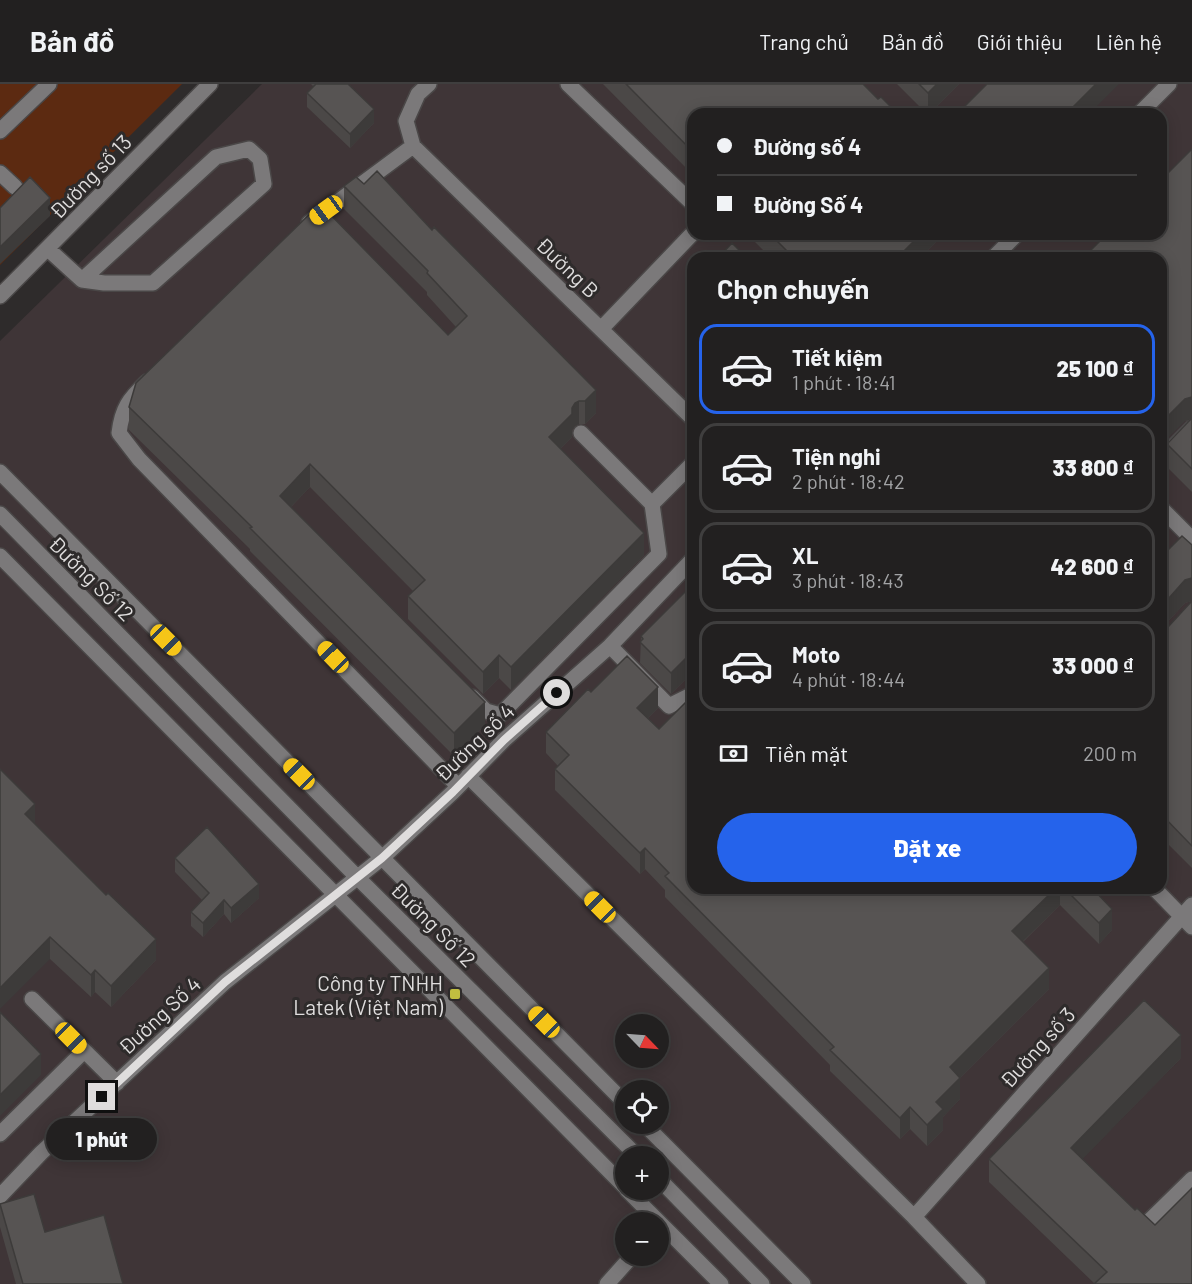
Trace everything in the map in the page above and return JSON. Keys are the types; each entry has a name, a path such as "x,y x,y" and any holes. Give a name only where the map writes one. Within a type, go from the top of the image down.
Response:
{"street":[{"path":"0,131 49,84"},
{"name":"Đường số 13","path":"0,296 210,84"},
{"path":"300,231 413,146 406,121 418,94 429,84"},
{"path":"568,84 687,198"},
{"path":"1145,108 1169,84"},
{"name":"Đường B","path":"413,146 687,412"},
{"path":"48,249 82,280 104,283 153,283 264,184 260,159 249,149 216,157 82,280"},
{"path":"0,173 15,187"},
{"path":"601,329 687,239"},
{"path":"999,252 1011,240"},
{"path":"161,368 129,400 120,421 119,433 138,459 463,781 914,1217 978,1284"},
{"path":"1167,453 1192,428"},
{"path":"462,687 486,711 500,715 659,554 652,504 581,433"},
{"path":"652,504 687,469"},
{"name":"Đường Số 12","path":"0,472 615,1093"},
{"name":"Đường Số 12","path":"0,514 358,878 627,1146"},
{"path":"1167,514 1192,539"},
{"path":"0,556 615,1178"},
{"name":"Đường số 4","path":"358,878 382,858 504,740 610,645 687,565"},
{"path":"610,645 669,706 687,697"},
{"name":"Đường Số 4","path":"0,1196 41,1153 225,982 334,894 358,878"},
{"path":"1161,894 1188,916"},
{"name":"Đường số 3","path":"914,1217 1188,916"},
{"path":"32,999 117,1083"},
{"path":"0,1134 84,1051"},
{"path":"654,1134 803,1284"},
{"path":"1145,1225 1192,1179"},
{"path":"669,1189 762,1284"},
{"path":"636,1200 648,1212"},
{"path":"669,1234 721,1284"},
{"path":"607,1284 623,1266"}],"shaded area":[{"path":"0,84 182,84 0,265"},
{"path":"262,84 1192,84 1192,1284 0,1284 0,341"}],"building":[{"path":"316,84 348,84 374,109 350,134 307,93"},
{"path":"626,84 863,84 878,99 881,97 892,108 687,108 687,146"},
{"path":"919,84 937,84 928,93"},
{"path":"987,84 1096,84 1072,108 963,108"},
{"path":"1192,149 1192,397 1185,399 1167,417 1167,252 1089,252 1101,240 1167,240 1167,174"},
{"path":"377,171 432,230 434,227 596,390 585,401 575,403 572,414 549,437 644,533 511,667 499,655 483,672 408,596 425,580 310,464 280,496 485,702 454,733 250,528 252,527 129,407 136,383 320,204 448,335 467,316 427,273 428,271 344,186 356,177 364,184"},
{"path":"30,177 50,198 0,247 0,208"},
{"path":"776,240 915,240 903,252 788,252"},
{"path":"732,243 741,252 724,252"},
{"path":"1192,418 1192,469 1167,444"},
{"path":"1182,536 1192,545 1192,578 1185,580 1167,600 1167,551"},
{"path":"687,590 687,657 671,673 640,642 643,639 641,636"},
{"path":"1192,601 1192,846 1167,820 1168,627"},
{"path":"627,656 658,687 637,708 659,729 687,701 687,894 1050,894 1012,931 1049,968 950,1067 960,1078 936,1102 943,1109 927,1125 910,1107 900,1118 830,1050 834,1047 665,876 669,873 645,848 640,853 555,769 569,755 546,732 588,689 591,692"},
{"path":"0,769 35,804 25,814 106,895 108,893 156,939 111,986 95,970 91,975 50,937 0,988"},
{"path":"207,827 259,884 231,908 224,900 203,923 191,912 209,893 175,858"},
{"path":"1070,894 1098,894 1112,909 1099,923"},
{"path":"1144,1000 1181,1035 1071,1148 1135,1210 1137,1208 1155,1225 1192,1188 1192,1284 1094,1284 1107,1272 989,1159"},
{"path":"0,1012 41,1054 0,1095"},
{"path":"34,1194 45,1232 104,1215 123,1284 23,1284 0,1204"}],"place":[{"name":"Công ty TNHH Latek (Việt Nam)","path":"455,994"}],"route":[{"path":"102,1097 225,982 382,858 453,792 504,740 557,693"}]}
